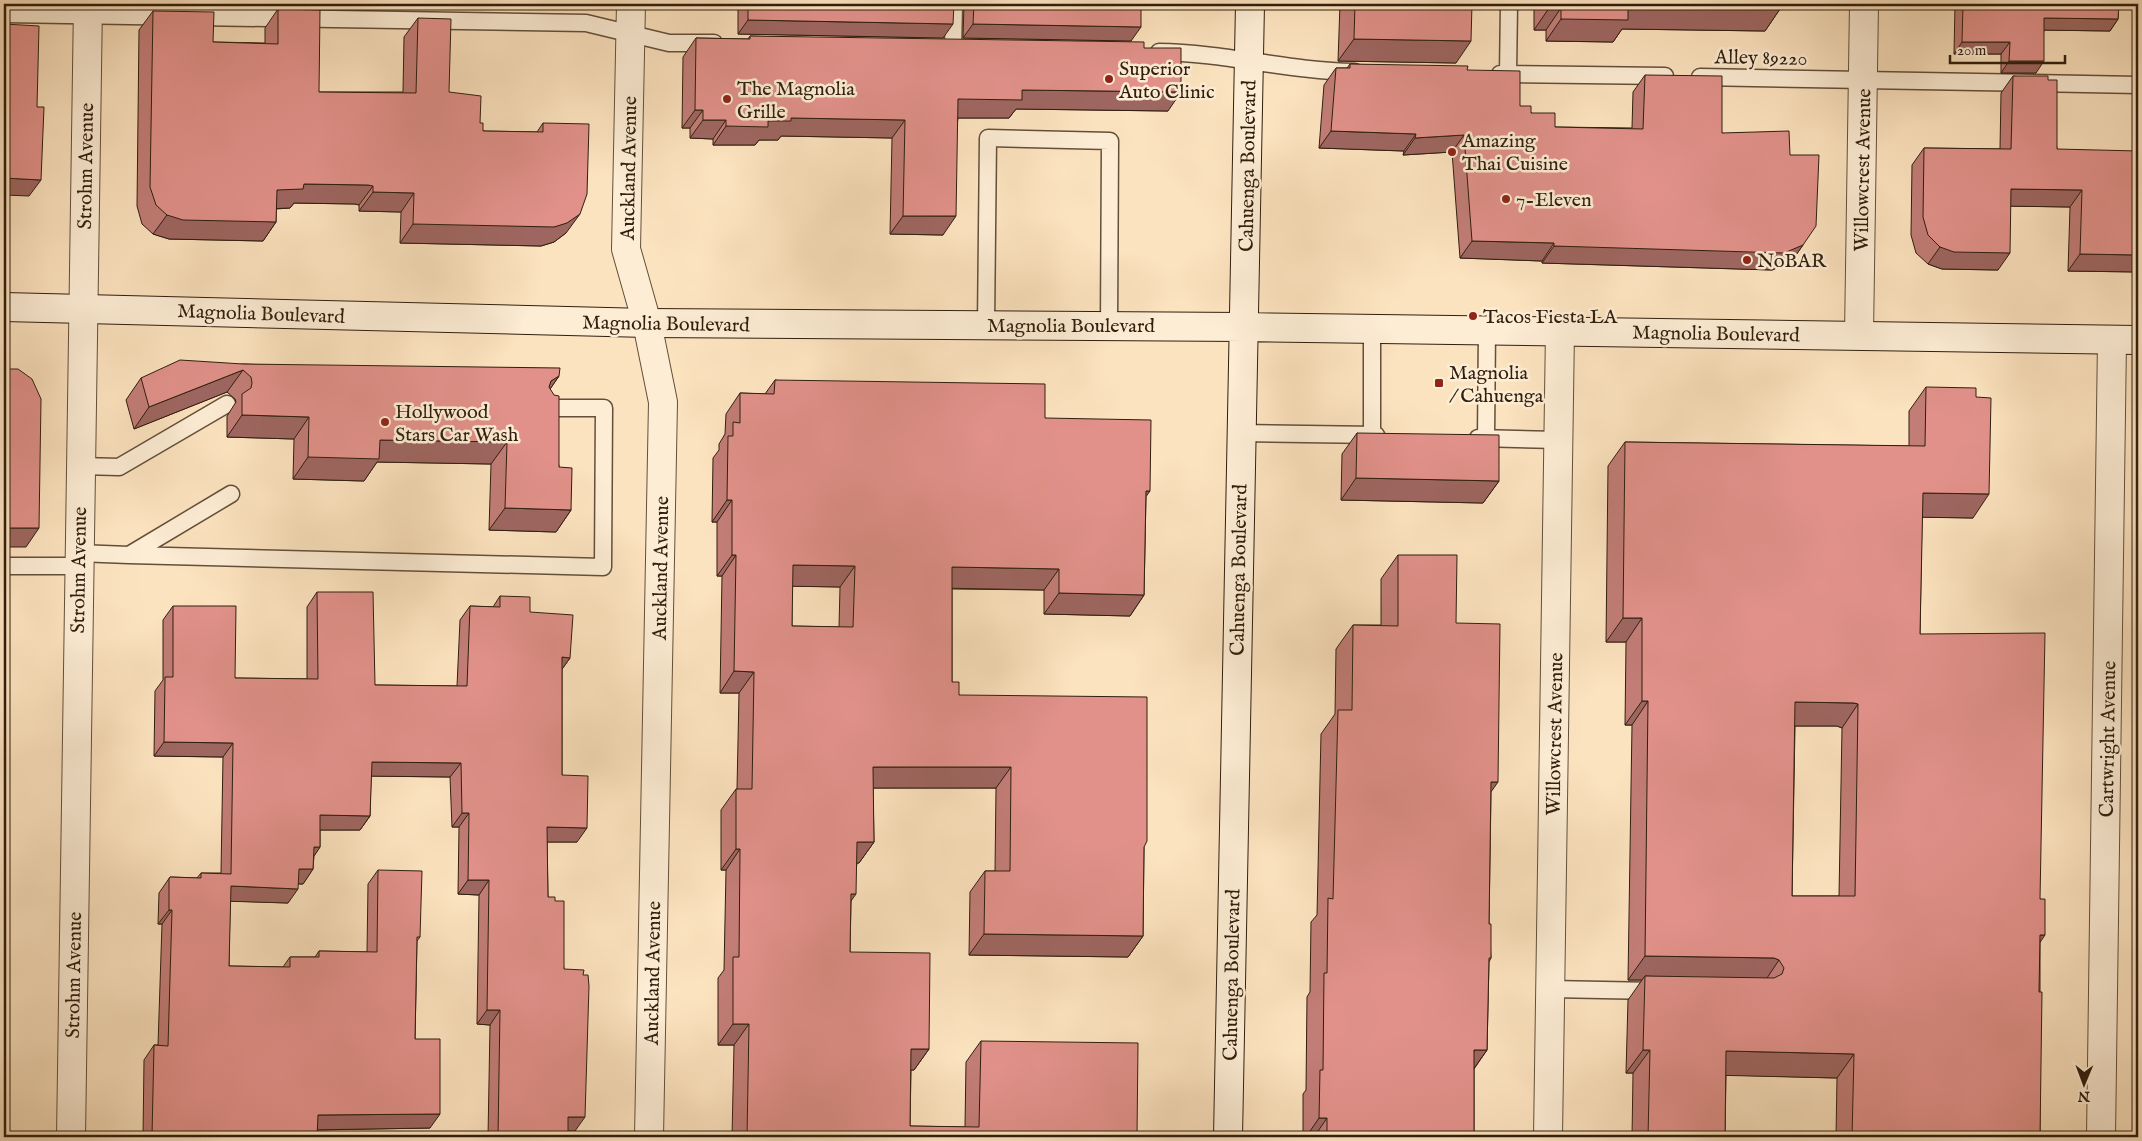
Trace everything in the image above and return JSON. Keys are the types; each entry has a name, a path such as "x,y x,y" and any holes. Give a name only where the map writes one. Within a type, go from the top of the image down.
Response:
{"street":[{"name":"Auckland Avenue","path":"631,4 626,249 647,323 663,402 649,1137"},
{"name":"Cahuenga Boulevard","path":"1228,1137 1250,4"},
{"name":"Willowcrest Avenue","path":"1859,336 1864,4"},
{"name":"Strohm Avenue","path":"71,1137 78,560 88,10"},
{"name":"Magnolia Boulevard","path":"4,307 647,323 1560,330 2125,340"},
{"name":"Willowcrest Avenue","path":"1548,1137 1560,330"},
{"name":"Cartwright Avenue","path":"2101,1137 2125,340"}],"lane":[{"path":"953,48 954,4"},
{"path":"1508,74 1509,4"},
{"path":"4,14 88,10 586,23 669,43 728,44"},
{"path":"934,47 973,48"},
{"path":"1141,51 1190,52 1317,71 1374,72"},
{"name":"Alley 89220","path":"1489,74 2138,85"},
{"path":"986,325 988,138 1110,141 1109,326"},
{"path":"1372,329 1372,435"},
{"path":"1486,438 1487,330"},
{"path":"80,466 118,467 227,404"},
{"path":"4,566 129,555 603,567 604,408 544,408"},
{"path":"1241,433 1391,436"},
{"path":"1458,437 1558,440"},
{"path":"129,555 231,494"},
{"path":"1550,989 1669,991"}],"building":[{"path":"748,4 954,4 953,24 748,20"},
{"path":"974,4 1141,4 1141,27 973,24"},
{"path":"1355,4 1472,4 1471,41 1354,39"},
{"path":"1549,4 1780,4 1780,9 1628,7 1628,20 1561,19 1561,8 1549,8"},
{"path":"1963,4 2119,4 2118,19 2044,18 2044,61 2009,61 2010,42 1962,42"},
{"path":"278,9 320,10 319,92 416,93 418,18 451,19 449,92 481,96 480,123 483,123 483,131 543,132 543,123 589,124 587,194 580,214 567,223 554,227 413,224 414,193 373,192 373,186 368,185 304,184 303,189 277,190 276,222 183,220 167,215 156,205 150,187 153,11 214,12 213,42 278,44"},
{"path":"4,24 39,26 37,107 44,107 41,180 4,178"},
{"path":"750,36 1144,42 1144,48 1181,48 1181,92 1022,90 1022,100 958,99 956,216 903,216 905,120 791,118 791,121 768,121 768,127 726,126 726,120 703,120 703,110 695,110 696,38 750,39"},
{"path":"1350,64 1468,66 1467,70 1520,71 1520,106 1531,106 1531,113 1555,113 1555,127 1643,129 1645,75 1722,76 1722,133 1789,131 1790,155 1819,155 1816,226 1803,245 1784,253 1554,246 1554,243 1472,241 1464,135 1415,138 1416,134 1331,131 1336,68 1350,68"},
{"path":"2013,76 2048,76 2048,80 2057,80 2057,149 2138,151 2138,255 2080,254 2082,190 2011,189 2010,253 1954,252 1940,247 1928,235 1923,217 1924,148 2011,149"},
{"path":"180,360 243,364 560,368 559,376 551,381 549,387 554,395 559,396 559,467 572,468 571,510 505,508 507,442 380,440 379,459 308,457 309,417 242,415 242,394 251,388 252,383 251,377 243,370 149,407 141,378"},
{"path":"4,369 18,369 32,379 41,399 39,528 4,528"},
{"path":"775,380 1045,384 1045,418 1151,420 1150,491 1146,491 1144,595 1059,593 1059,569 952,567 952,682 959,682 959,695 1147,697 1147,841 1144,847 1143,936 984,934 985,871 1010,871 1011,767 873,767 874,842 857,842 856,894 851,894 850,952 930,953 929,1049 911,1049 910,1126 979,1127 981,1041 1138,1043 1137,1137 747,1137 749,1024 733,1024 733,957 739,957 740,849 736,849 736,789 752,789 754,672 734,671 736,555 732,555 732,500 727,500 728,436 733,436 733,422 740,423 740,393 774,394","holes":["793,565 855,566 853,627 792,626"]},
{"path":"1926,387 1976,388 1976,397 1991,398 1989,494 1923,493 1920,634 2045,633 2040,899 2045,899 2045,935 2040,935 2039,992 2042,992 2040,1137 1852,1137 1854,1054 1726,1051 1725,1137 1648,1137 1650,1050 1643,1050 1645,976 1774,978 1782,974 1784,968 1779,960 1774,958 1645,956 1648,701 1642,701 1642,618 1623,618 1625,442 1925,446","holes":["1795,702 1858,704 1855,896 1792,896"]},
{"path":"1357,433 1499,435 1499,481 1356,478"},
{"path":"1398,555 1457,555 1456,623 1500,624 1498,782 1491,782 1489,924 1491,924 1491,958 1489,958 1487,1050 1474,1050 1474,1137 1327,1137 1327,1118 1319,1118 1320,1070 1323,1070 1324,973 1327,973 1328,898 1333,899 1338,710 1352,710 1353,625 1398,626"},
{"path":"317,592 373,592 375,685 467,686 470,606 500,607 500,596 530,597 530,612 573,615 570,658 562,657 562,775 588,776 587,828 547,827 548,897 555,897 555,901 564,901 564,969 584,970 583,975 588,975 589,986 585,1117 568,1117 568,1137 498,1137 500,1010 487,1010 489,880 468,880 469,813 462,813 461,763 372,762 370,816 320,815 320,847 314,847 313,869 299,869 298,889 231,886 229,966 290,967 290,957 319,957 319,951 377,952 378,870 422,871 420,937 417,937 415,1039 440,1039 440,1114 318,1115 317,1137 152,1136 154,1045 168,1046 172,910 169,910 169,879 170,877 201,878 201,873 231,874 233,743 164,742 165,677 173,677 173,606 236,606 235,678 318,679"}],"place":[{"name":"Superior Auto Clinic","path":"1109,79"},
{"name":"The Magnolia Grille","path":"727,99"},
{"name":"Amazing Thai Cuisine","path":"1452,152"},
{"name":"7-Eleven","path":"1506,199"},
{"name":"NoBAR","path":"1747,260"},
{"name":"Tacos Fiesta LA","path":"1473,316"},
{"name":"Magnolia / Cahuenga","path":"1439,383"},
{"name":"Hollywood Stars Car Wash","path":"385,422"}]}
